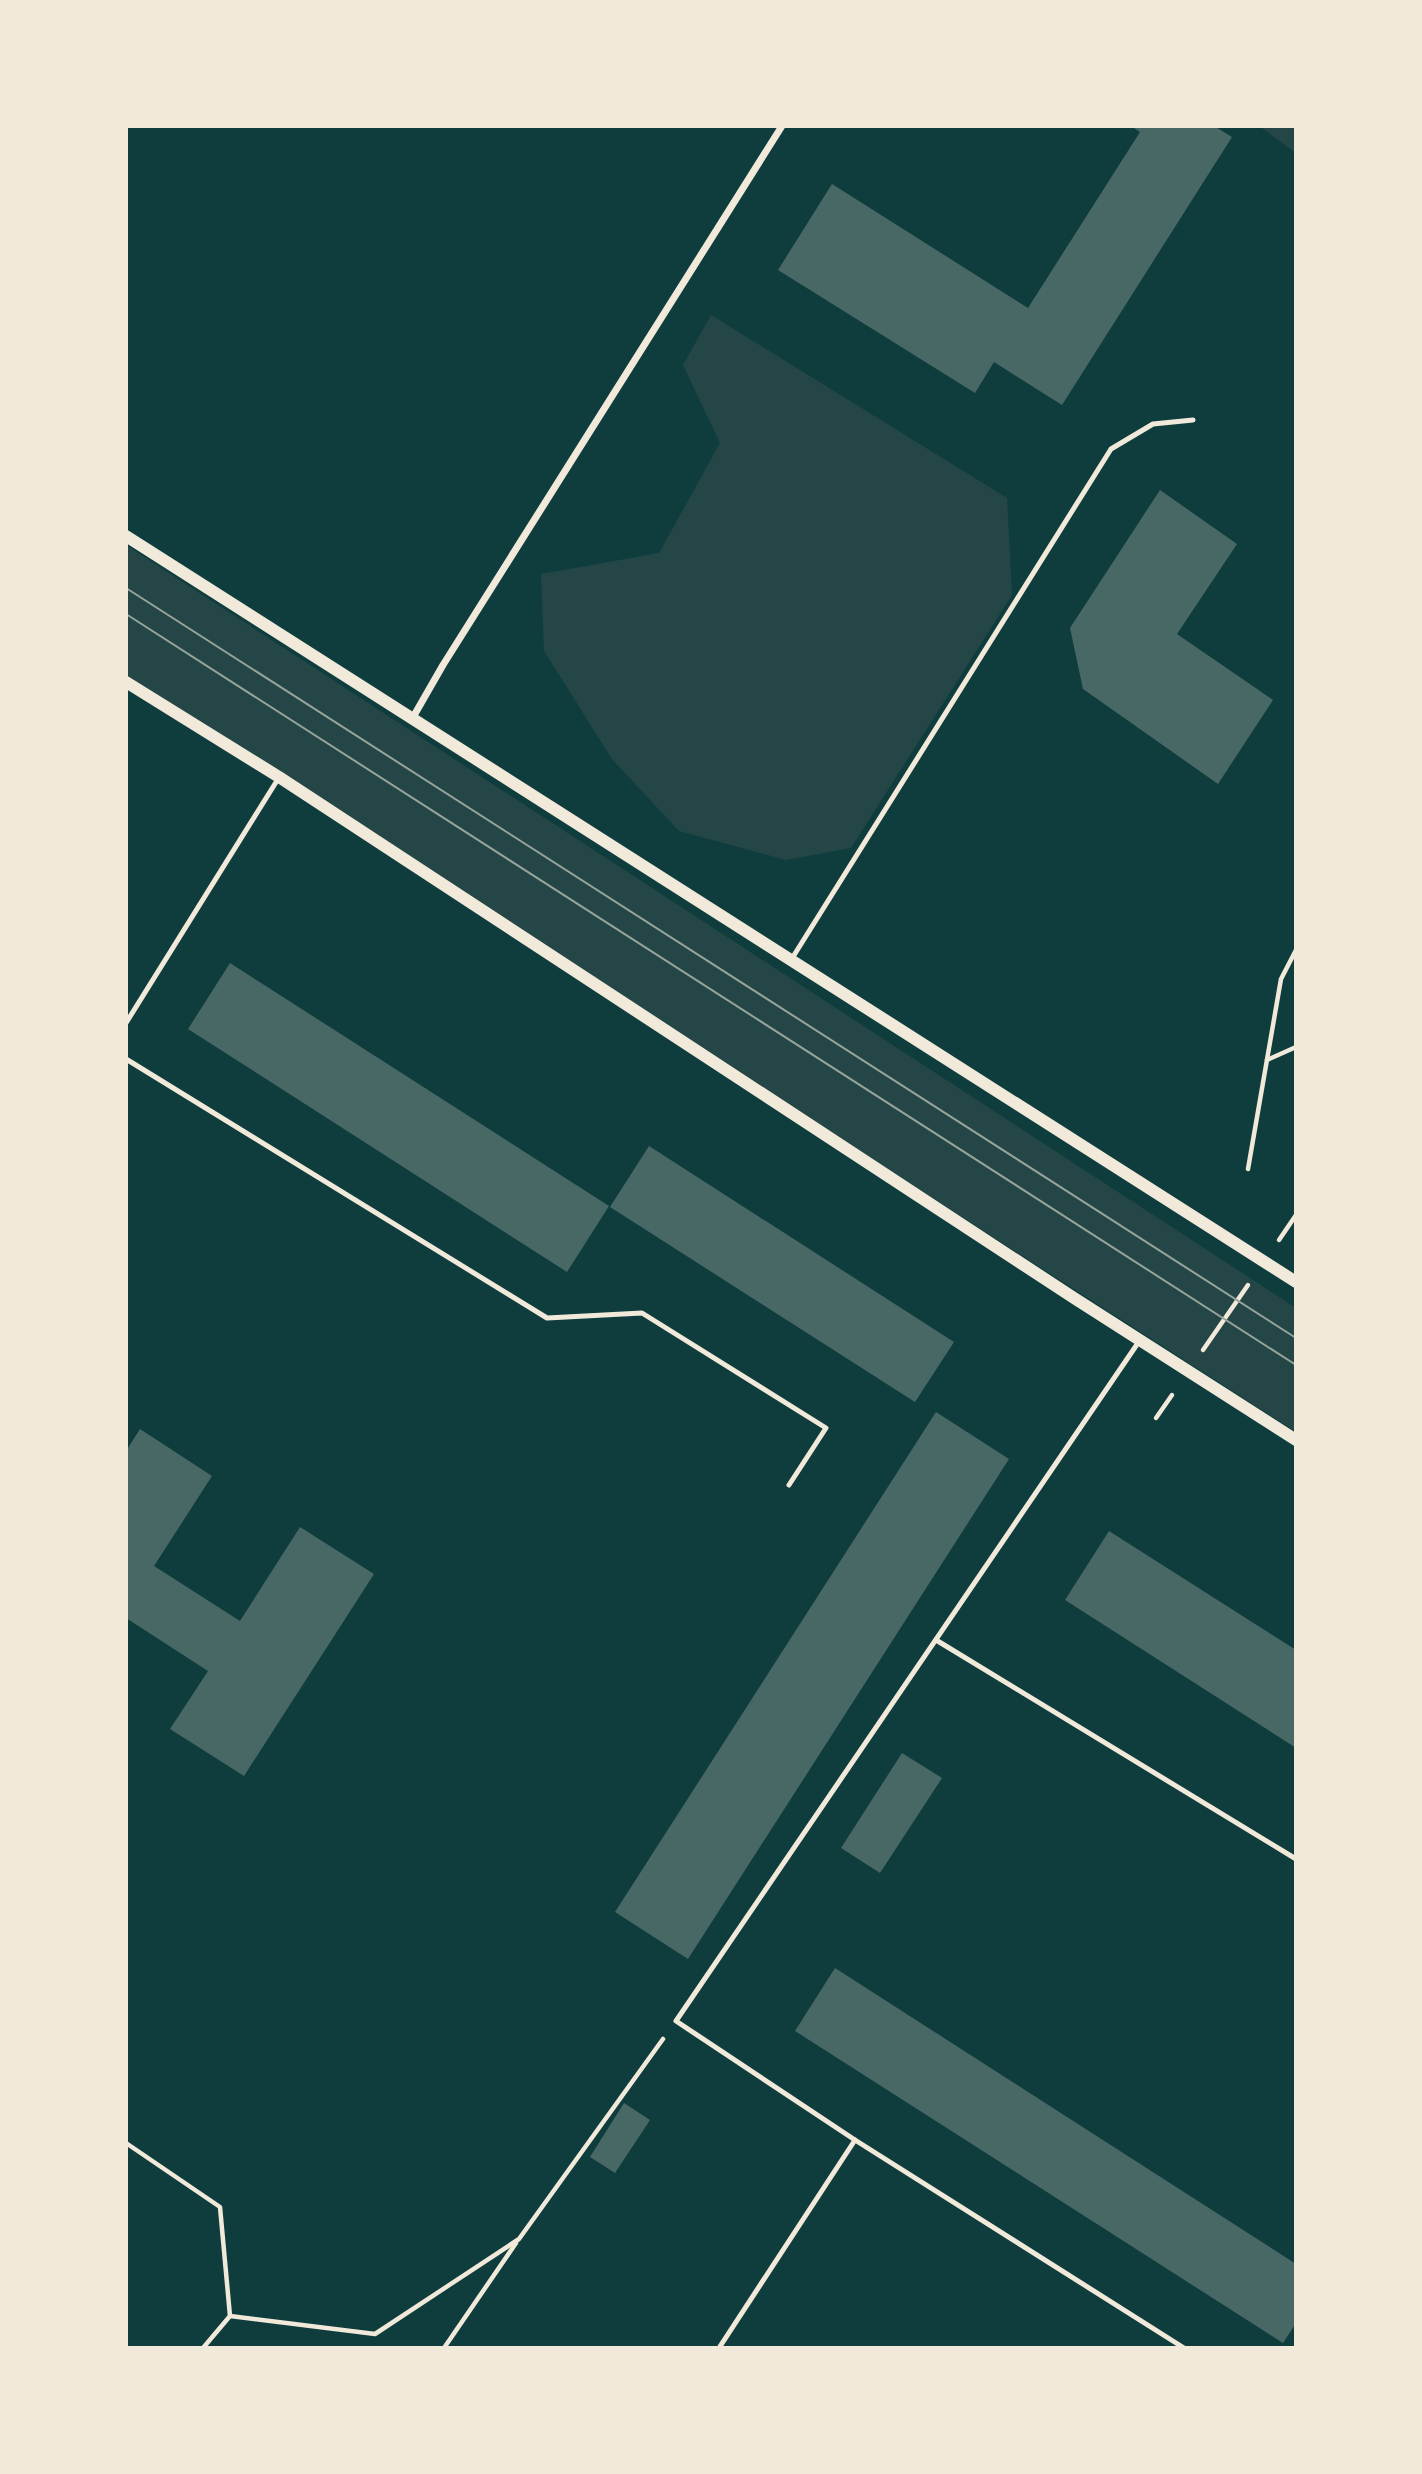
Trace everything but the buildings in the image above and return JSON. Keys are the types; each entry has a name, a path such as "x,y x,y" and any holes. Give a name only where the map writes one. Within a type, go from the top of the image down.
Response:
{"street":[{"path":"412,719 782,126"},
{"path":"126,536 1296,1282"},
{"path":"126,682 279,777 1296,1440"}],"lane":[{"path":"791,960 1111,449 1153,424 1193,420"},
{"path":"126,1023 279,777"},
{"path":"126,1059 547,1318 642,1313 826,1428 789,1486"},
{"path":"1140,1340 676,2021 855,2140 1184,2348"},
{"path":"936,1640 1296,1859"},
{"path":"719,2348 855,2140"}],"path":[{"path":"1248,1169 1281,979 1296,950"},
{"path":"1266,1060 1296,1047"},
{"path":"1156,1418 1296,1215"},
{"path":"444,2348 676,2021"},
{"path":"126,2143 219,2207 230,2316 203,2348"},
{"path":"230,2316 375,2334 519,2239"}],"shaded area":[{"path":"1259,126 1296,126 1296,153"},
{"path":"711,315 1007,498 1012,595 851,848 786,860 679,831 612,759 544,651 541,574 659,553 720,443 683,365"},
{"path":"126,545 1296,1308 1296,1432 126,679"}],"tram line":[{"path":"126,588 1296,1338"},
{"path":"126,614 1296,1365"}]}
